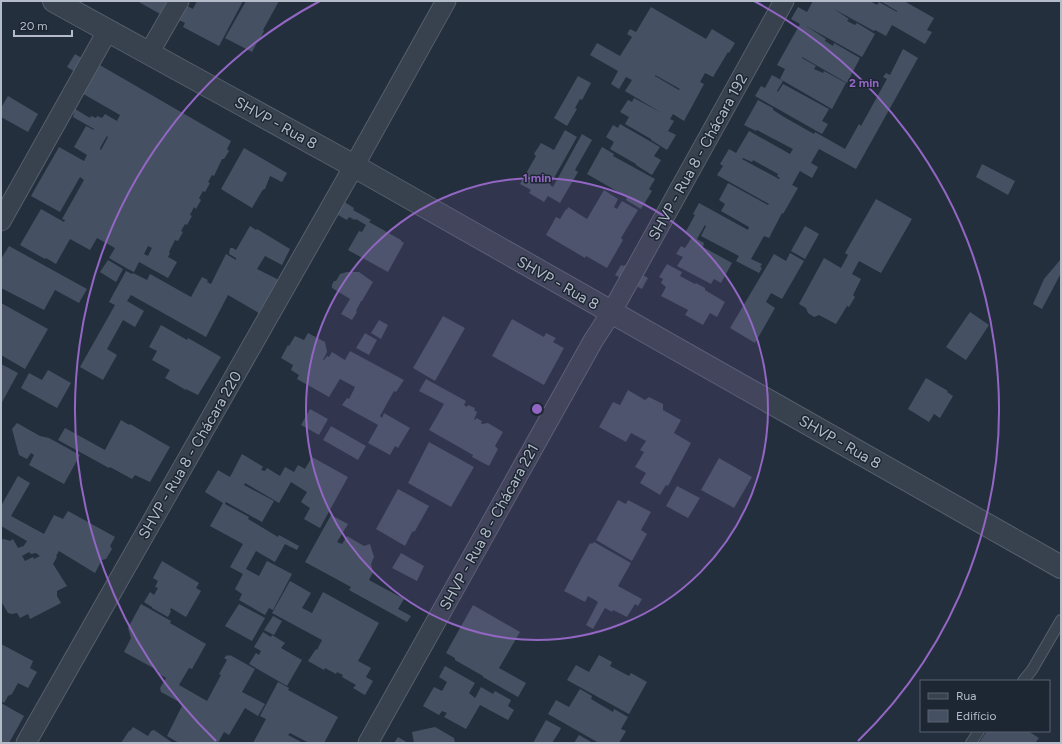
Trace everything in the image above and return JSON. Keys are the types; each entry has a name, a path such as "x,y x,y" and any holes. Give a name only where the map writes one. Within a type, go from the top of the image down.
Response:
{"street":[{"path":"149,53 179,1"},
{"name":"SHVP - Rua 8 - Chácara 220","path":"26,743 354,166 446,1"},
{"name":"SHVP - Rua 8 - Chácara 192","path":"611,313 784,1"},
{"name":"SHVP - Rua 8","path":"58,2 354,166 1061,567"},
{"path":"1,221 108,30"},
{"name":"SHVP - Rua 8 - Chácara 221","path":"368,743 593,341 611,313"}],"lane":[{"path":"1024,680 1032,670 1061,620"},
{"path":"971,743 978,732"}],"building":[{"path":"137,1 178,1 193,9 197,1 243,1 219,46 183,27 185,23 167,14 162,15"},
{"path":"246,1 279,1 252,52 225,38"},
{"path":"813,1 870,1 877,5 879,2 897,12 880,1 904,1 934,18 927,30 932,32 925,44 892,25 886,36 834,9 849,19 847,21 855,25 857,23 875,34 862,57 806,26 826,39 825,41 833,46 834,43 860,58 847,83 802,57 816,66 814,69 823,73 824,71 846,83 832,109 780,79 785,69 777,65 800,24 791,19 798,7 807,12"},
{"path":"651,7 706,39 712,29 735,43 713,77 705,73 700,82 704,84 684,121 673,114 670,119 674,121 668,131 676,135 667,150 625,124 629,117 620,112 628,100 632,102 634,98 662,113 625,91 632,80 626,77 619,89 611,84 618,71 590,55 597,43 620,56 632,37 627,34 630,29 636,32","holes":["655,75 680,89 679,90"]},
{"path":"903,49 918,58 856,169 819,149 811,163 818,167 812,178 800,171 792,185 798,188 783,214 782,213 769,238 764,236 751,259 762,264 760,267 762,268 759,273 736,261 739,256 701,236 706,226 705,225 697,239 704,243 703,247 732,263 721,283 714,279 711,284 677,266 683,257 676,254 681,246 685,248 692,237 685,233 695,215 693,214 699,203 748,230 749,227 721,211 725,204 719,200 728,183 768,205 769,204 717,175 723,166 720,164 729,149 736,153 749,131 790,154 793,149 757,130 756,131 744,125 758,100 814,134 815,132 845,149 859,124 861,126 887,79 883,77 886,73 890,75","holes":["743,158 752,162 753,160 778,174 777,176 780,178 779,179 742,159"]},
{"path":"75,54 85,60 98,64 231,141 227,149 229,151 224,159 222,159 214,176 212,175 205,192 203,191 199,198 201,200 196,209 194,207 190,215 192,216 187,225 185,224 178,241 175,240 169,252 168,257 177,262 168,278 139,262 134,272 128,269 109,258 115,248 97,238 90,250 70,239 56,264 20,245 41,209 64,222 65,220 62,219 84,180 80,177 60,212 31,196 59,147 84,161 87,155 74,147 86,126 94,129 73,117 75,109 90,118 91,116 96,118 97,116 102,118 105,114 117,121 120,115 80,92 87,79 67,67","holes":["107,136 108,137 101,150 101,146","148,246 152,248 148,256 144,254"]},
{"path":"772,75 783,81 777,91 778,92 783,84 829,109 822,121 828,124 822,134 755,96 761,86 765,88"},
{"path":"578,76 591,83 582,100 580,99 575,108 577,109 567,126 554,118"},
{"path":"8,96 38,114 28,132 1,117 1,108"},
{"path":"620,124 660,147 654,156 661,160 652,175 610,149 614,142 606,137 613,125 618,128"},
{"path":"565,130 577,137 550,185 553,187 582,134 592,140 575,170 578,172 560,203 548,196 544,202 529,193 531,190 520,184 536,156 534,154 541,143 554,150"},
{"path":"602,147 614,154 613,156 655,179 649,189 652,191 641,209 626,200 627,197 587,174"},
{"path":"244,148 287,173 282,182 270,176 265,189 262,191 252,208 221,189"},
{"path":"982,164 1015,181 1008,195 976,177"},
{"path":"604,190 618,199 614,207 617,209 622,201 638,210 621,238 623,240 607,268 586,256 585,258 546,235 556,217 560,219 568,207 587,219"},
{"path":"338,198 354,208 353,210 371,220 369,222 404,243 388,272 348,250 359,231 362,232 366,225 349,217 347,220 331,211"},
{"path":"876,199 912,219 881,273 859,261 852,274 861,279 853,295 855,297 849,307 847,306 836,324 819,315 814,317 808,313 806,308 799,304 824,258 841,268 848,255 845,253"},
{"path":"250,226 290,249 282,265 265,256 257,269 283,282 264,316 228,295 206,337 131,295 127,301 144,311 135,327 123,320 107,349 117,355 103,380 80,367 115,305 109,302 126,271 147,280 150,274 191,297 202,277 208,280 207,282 211,284 226,254 236,260 236,258 229,254 230,248 236,250"},
{"path":"805,226 819,234 805,259 791,251"},
{"path":"9,246 87,289 79,303 55,290 44,310 1,288 1,259"},
{"path":"790,253 804,261 782,299 771,293 766,302 775,308 755,343 730,328 774,254 786,261"},
{"path":"1061,259 1061,276 1060,275 1042,309 1033,304 1044,279"},
{"path":"108,260 123,269 116,282 100,272"},
{"path":"667,264 682,272 680,276 705,288 705,290 725,302 717,317 710,313 703,325 685,315 688,310 661,296 666,287 661,283 663,279 659,277"},
{"path":"621,265 636,271 637,269 644,273 643,275 648,278 642,289 615,275"},
{"path":"347,272 359,272 373,282 361,301 352,320 341,314 350,299 332,288 334,281 336,281 340,274"},
{"path":"1,303 48,329 25,369 1,355"},
{"path":"970,312 989,325 966,360 946,347"},
{"path":"443,316 465,328 435,381 413,368"},
{"path":"512,319 544,337 546,333 556,338 553,342 564,348 544,385 492,356"},
{"path":"379,320 388,325 381,339 371,333"},
{"path":"161,325 187,340 188,338 221,357 198,395 165,378 170,370 152,360 157,351 149,347"},
{"path":"308,333 325,342 327,352 323,360 327,356 329,357 332,352 345,360 350,351 404,380 396,392 394,391 380,416 382,418 384,413 410,428 398,448 395,446 390,455 368,443 378,425 342,405 347,398 349,399 355,387 340,379 329,397 297,379 299,375 291,370 293,365 281,358 295,336 304,340"},
{"path":"365,333 377,340 369,355 356,348"},
{"path":"1,364 18,373 1,404"},
{"path":"48,370 71,383 57,408 21,388 29,373 42,380"},
{"path":"926,378 948,391 947,392 953,396 940,418 934,414 929,422 908,409"},
{"path":"426,379 466,401 464,405 467,407 468,405 475,408 474,410 477,412 474,420 476,418 482,421 482,424 488,423 503,432 495,446 498,449 489,466 472,457 473,455 429,430 444,404 419,391"},
{"path":"628,390 645,400 649,397 663,404 663,410 681,420 674,433 691,443 668,486 666,485 660,495 640,483 646,473 635,467 644,452 640,450 646,441 631,433 626,442 599,427 613,402 620,405"},
{"path":"310,409 328,419 319,435 301,425"},
{"path":"121,420 170,447 150,482 135,475 132,479 58,440 65,428 105,450"},
{"path":"17,423 80,455 64,484 29,465 34,455 31,453 27,459 19,455 12,429"},
{"path":"331,426 366,446 358,460 323,440"},
{"path":"429,442 474,467 451,507 408,483"},
{"path":"242,454 262,466 263,467 261,470 265,471 267,468 280,476 285,467 294,472 298,465 305,469 312,457 348,477 320,528 304,519 310,508 301,502 307,492 291,482 279,503 245,483 244,485 274,501 262,522 226,502 225,504 249,517 248,519 278,537 279,535 299,546 297,550 285,544 275,562 256,551 246,569 259,576 267,561 292,574 273,610 269,608 265,615 239,600 242,594 235,589 243,574 230,567 243,544 210,526 223,503 205,492 218,470 230,477"},
{"path":"719,458 752,477 734,508 701,490"},
{"path":"18,476 30,483 11,516 44,534 54,515 63,519 68,511 115,537 110,546 112,549 106,559 102,560 95,573 59,551 53,564 67,586 57,591 57,596 61,603 30,619 28,614 20,618 17,613 8,613 1,601 1,540 4,539 10,541 13,539 18,548 23,547 27,541 1,526 1,506","holes":["29,552 31,554 36,553 40,556 34,559 33,557 25,561 22,556"]},
{"path":"677,486 700,498 688,518 666,506"},
{"path":"398,489 429,506 415,531 412,532 405,546 376,529"},
{"path":"618,500 626,504 628,500 651,512 641,530 647,534 632,561 596,540"},
{"path":"331,515 348,524 337,542 342,544 347,536 364,546 370,544 374,557 371,564 373,572 369,580 404,599 398,609 411,616 407,622 349,590 351,587 305,562"},
{"path":"594,542 631,563 618,586 642,599 638,606 635,604 627,617 605,608 593,629 586,625 598,602 588,596 585,602 564,591 590,543 592,544"},
{"path":"401,553 424,566 417,581 392,568"},
{"path":"162,561 199,583 196,588 201,591 186,617 171,608 168,617 144,602 150,592 154,595 158,588 155,587 158,581 153,578"},
{"path":"290,581 311,593 302,608 312,613 323,592 379,623 358,661 371,668 366,677 373,681 365,695 353,688 356,685 342,677 343,675 337,672 336,674 325,668 324,670 308,661 316,649 317,650 322,640 272,613"},
{"path":"141,604 171,621 170,623 206,644 192,669 189,668 179,685 207,701 227,660 224,658 227,655 230,655 255,669 242,692 265,704 258,716 245,708 229,735 224,732 218,743 179,743 167,736 183,704 161,692 160,688 166,678 158,673 159,671 124,652 131,638 128,628"},
{"path":"239,604 265,618 252,641 225,626"},
{"path":"473,605 520,632 499,668 526,683 518,697 455,660 455,658 446,653"},
{"path":"273,616 282,621 274,635 264,630"},
{"path":"263,632 271,637 272,635 285,643 281,648 302,660 287,686 249,664 256,653 259,655 261,651 254,647"},
{"path":"1,644 33,661 30,668 37,672 28,688 18,683 12,694 8,696 4,703 1,701"},
{"path":"599,655 612,662 610,666 629,676 631,673 647,682 629,714 567,680 576,665 589,672"},
{"path":"445,666 475,683 469,693 475,698 481,687 493,694 495,691 511,700 508,706 514,710 508,720 480,705 466,729 444,717 447,713 442,711 439,715 423,706 434,687 442,691 446,684 447,682 439,677"},
{"path":"278,682 289,688 288,690 338,717 324,743 309,743 290,733 288,735 303,743 253,743 266,719 260,716"},
{"path":"580,689 592,696 591,699 613,712 614,709 628,717 621,729 626,731 619,743 599,743 548,714 556,700 569,707"},
{"path":"1,703 24,716 9,743 1,743"},
{"path":"546,720 561,728 559,732 552,743 533,743"},
{"path":"133,727 148,736 151,731 154,730 173,743 121,743"},
{"path":"435,727 454,738 455,743 414,743 412,732"},
{"path":"986,732 1030,732 1039,738 1035,743 979,743"},
{"path":"579,735 593,743 574,743"},
{"path":"398,737 408,743 394,743"}]}
